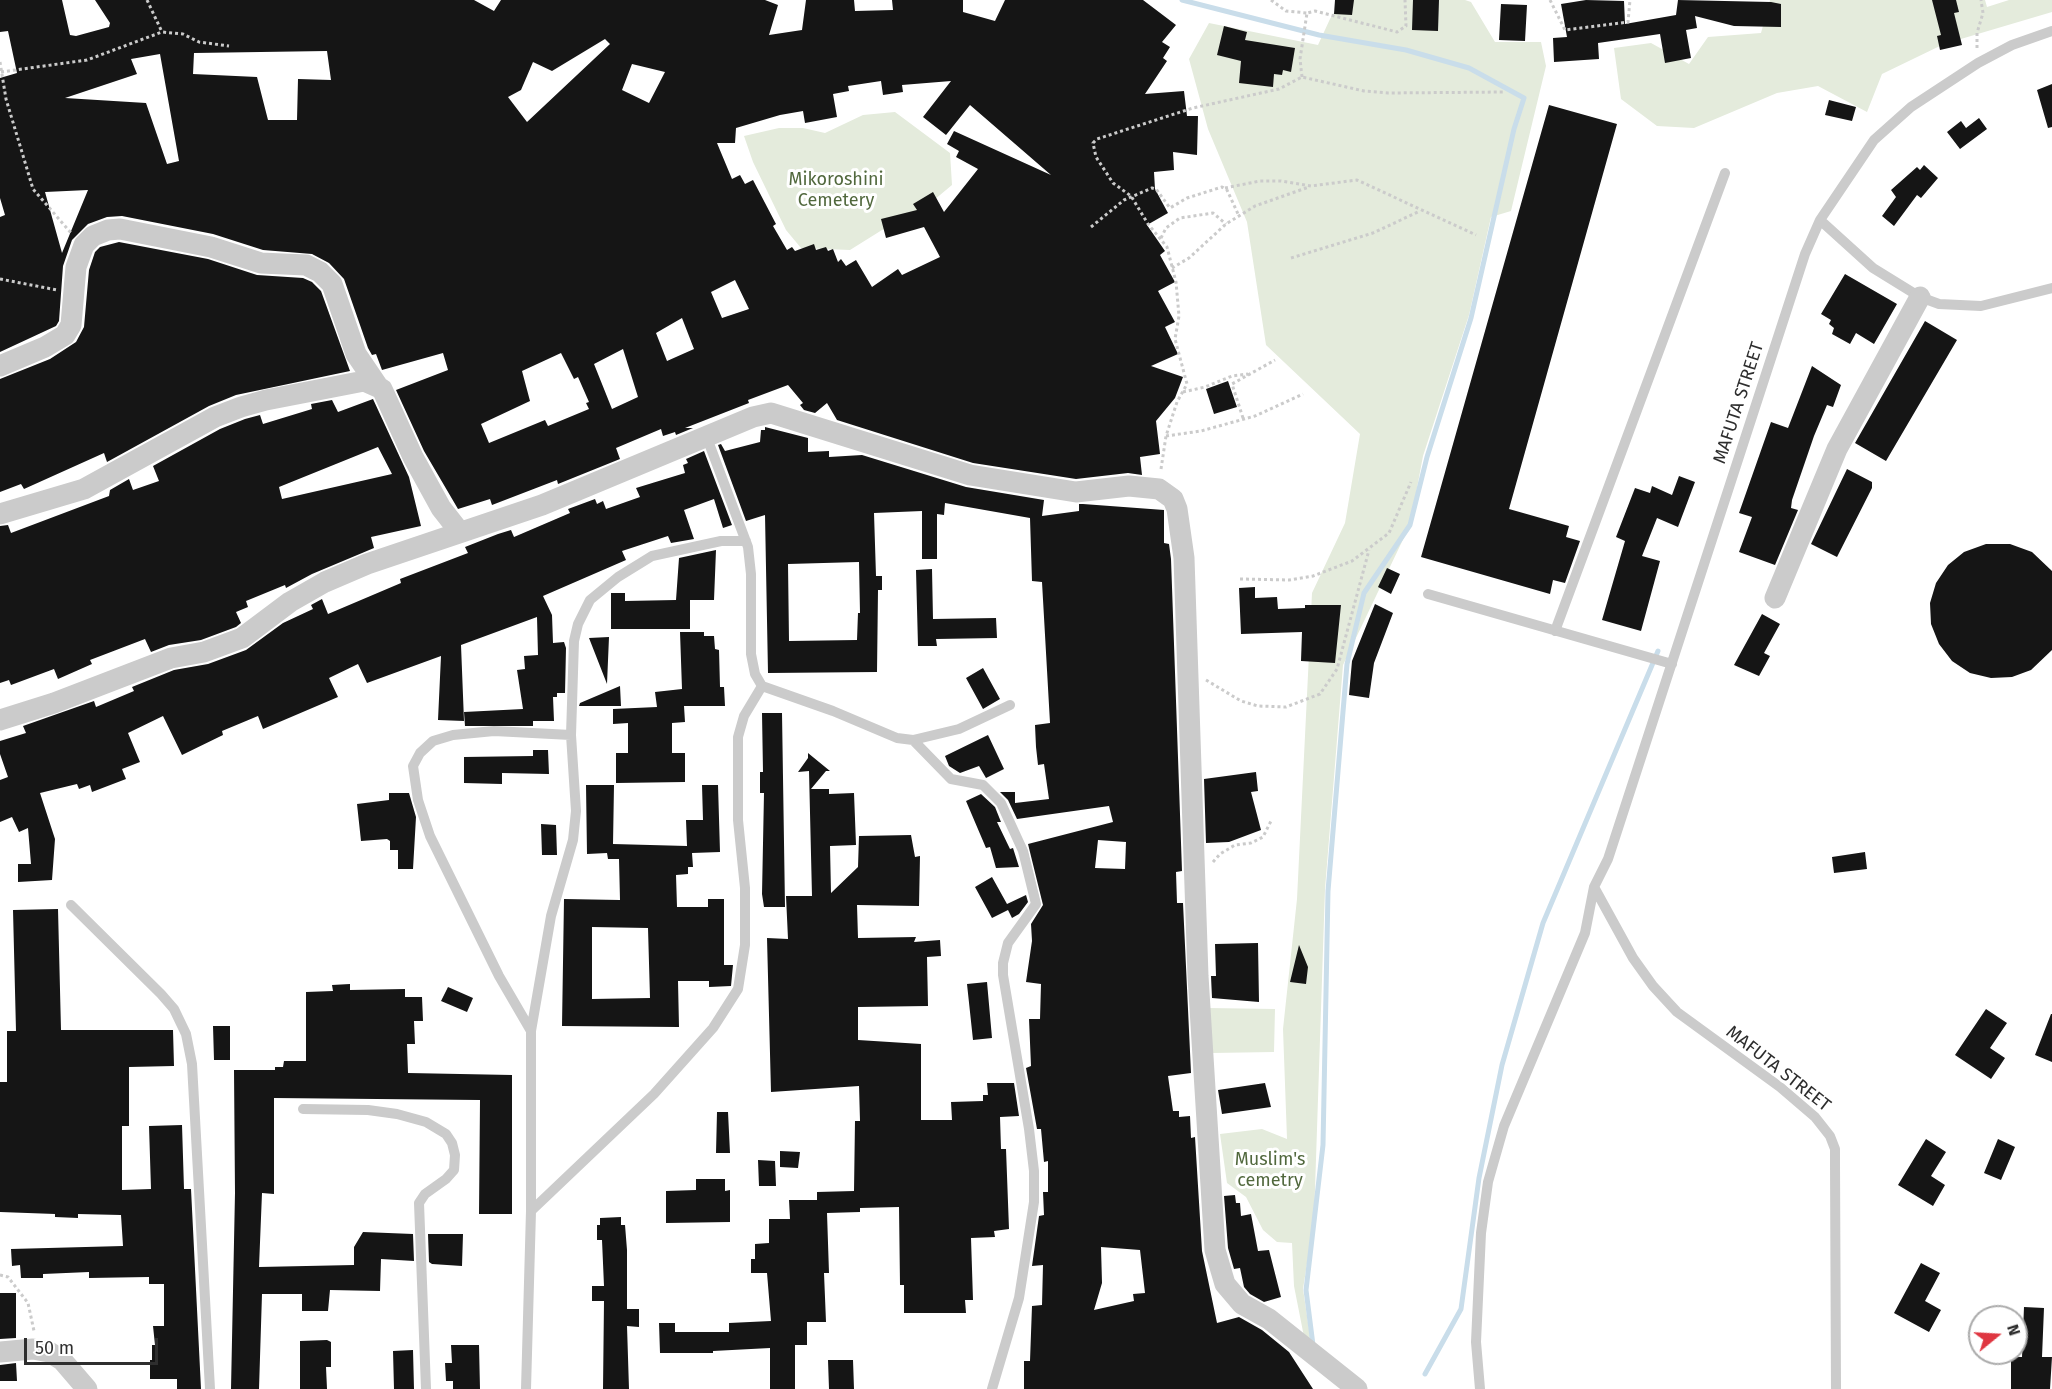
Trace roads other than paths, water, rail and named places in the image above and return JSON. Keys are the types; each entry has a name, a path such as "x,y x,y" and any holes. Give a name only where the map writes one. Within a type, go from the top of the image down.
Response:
{"street":[{"path":"0,366 45,347 65,334 71,325 76,267 84,245 93,236 108,230 120,229 211,247 261,263 306,265 327,277 332,284 356,354 382,389 413,457 441,508 459,531"},
{"path":"1775,598 1837,449 1920,297"},
{"path":"0,514 84,489 215,417 241,407 364,381 377,385"},
{"path":"0,720 54,703 171,658 204,652 242,638 290,602 325,582 367,564 459,531 542,505 753,417 771,413 969,475 1076,492 1129,486 1159,489 1173,499 1180,521 1190,670 1195,884 1215,1250 1225,1284 1242,1304 1269,1319 1358,1389"},
{"path":"0,1352 33,1348 49,1352 62,1360 87,1389"}],"lane":[{"name":"MAFUTA STREET","path":"1480,1389 1476,1342 1477,1294 1488,1182 1504,1126 1585,933 1594,887 1608,859 1805,254 1820,220 1874,140 1911,107 1978,63 2012,45 2052,31"},
{"path":"1555,631 1725,173"},
{"path":"1820,220 1873,268 1920,297 1939,304 1981,306 2052,288"},
{"path":"707,438 746,541 751,574 752,654 755,674 762,686 833,711 897,738 913,740 959,729 1010,705"},
{"path":"526,1389 531,1211 531,1030 551,916 573,840 576,811 571,735 574,641 581,616 590,600 618,577 652,556 721,541 746,541"},
{"path":"1428,594 1672,664"},
{"path":"531,1211 654,1094 713,1028 738,989 745,945 745,888 738,820 738,737 747,709 762,686"},
{"path":"531,1030 499,976 430,836 418,800 413,766 420,753 433,741 453,735 494,731 571,735"},
{"path":"913,740 951,779 983,785 1001,803 1023,851 1036,904 1008,943 1003,963 1003,975 1029,1129 1034,1171 1034,1202 1019,1298 992,1389"},
{"name":"MAFUTA STREET","path":"1594,887 1633,958 1653,986 1677,1012 1780,1087 1815,1117 1830,1136 1835,1156 1836,1389"},
{"path":"71,905 161,994 174,1009 186,1034 192,1064 210,1389"},
{"path":"303,1109 368,1110 397,1114 426,1122 446,1134 452,1143 455,1155 454,1170 446,1179 424,1194 419,1203 426,1389"}],"waterway":[{"path":"1182,0 1319,35 1406,50 1469,68 1524,98 1514,129 1471,318 1427,457 1410,525 1364,593 1347,664 1328,891 1323,1145 1306,1290 1313,1345"},
{"path":"1425,1374 1461,1309 1479,1178 1502,1065 1543,923 1658,651"}],"park label":[{"name":"Mikoroshini Cemetery","path":"836,190"},
{"name":"Muslim's cemetry","path":"1270,1170"}]}
